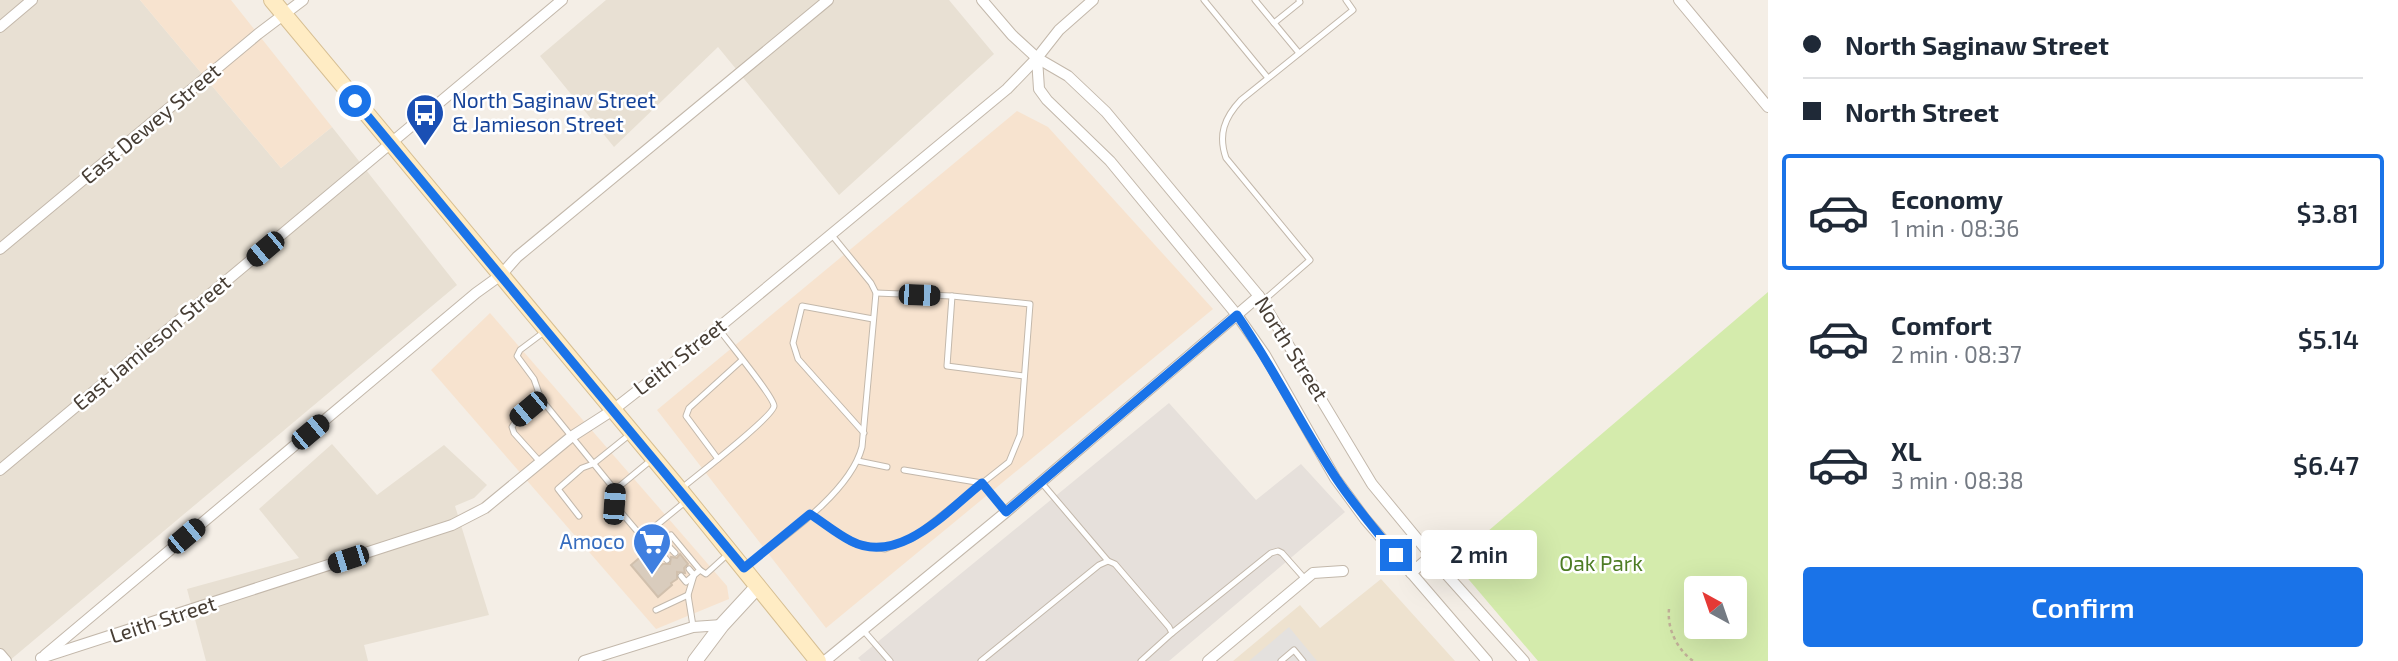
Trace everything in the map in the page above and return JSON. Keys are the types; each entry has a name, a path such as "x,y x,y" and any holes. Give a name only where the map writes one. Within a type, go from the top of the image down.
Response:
{"main road":[{"path":"272,0 744,568 818,661"}],"street":[{"path":"0,27 32,0"},
{"name":"East Dewey Street","path":"0,249 258,34 303,0"},
{"name":"East Jamieson Street","path":"0,470 562,0"},
{"path":"40,659 465,302 501,275 517,257 828,0"},
{"name":"North Street","path":"982,0 1012,35 1037,58 1068,76 1106,112 1261,298 1373,484 1524,661"},
{"name":"Leith Street","path":"40,659 452,525 485,508 571,437 612,410 718,328 1007,89 1059,30 1093,0"},
{"path":"1679,0 1768,107"},
{"name":"North Street","path":"1037,58 1039,89 1047,100 1110,161 1237,315 1265,355 1335,478 1365,519 1487,661"},
{"path":"825,661 1006,512 1237,315 1261,298"},
{"path":"1411,573 1432,555"},
{"path":"1208,661 1312,573 1343,571"},
{"path":"695,661 722,625 758,586"},
{"path":"584,661 693,627 722,625"},
{"path":"0,654 6,661"}],"lane":[{"path":"1204,0 1268,78"},
{"path":"1255,0 1299,53"},
{"path":"1274,23 1300,2 1299,0"},
{"path":"1261,298 1310,260 1227,158 1221,144 1223,127 1229,113 1241,100 1353,10 1346,0"},
{"path":"744,568 840,488 858,461 864,433 876,293 872,283 831,234"},
{"path":"810,514 853,542 885,549 913,538 1009,462 1020,435 1030,304 952,296 876,293"},
{"path":"952,296 947,366 1024,376"},
{"path":"864,433 798,359 793,343 802,306 873,319"},
{"path":"546,330 520,350 517,356 534,379 541,399 615,490 614,504 637,531 652,529 718,459 761,423 773,409 774,404 766,390 718,328"},
{"path":"718,459 687,416 689,408 742,360"},
{"path":"541,399 512,426 514,433 541,463"},
{"path":"579,516 558,489 582,468 593,464 632,433"},
{"path":"615,490 653,458"},
{"path":"858,461 887,467"},
{"path":"904,470 982,483 1006,512"},
{"path":"1041,482 1172,633"},
{"path":"652,529 675,553"},
{"path":"667,560 656,548 671,536 706,574 730,552"},
{"path":"1141,661 1271,553 1282,553 1304,579"},
{"path":"981,661 1099,565 1108,561"},
{"path":"689,569 694,575"},
{"path":"681,576 686,582 700,570"},
{"path":"693,627 688,595 694,575"},
{"path":"656,610 688,595"},
{"path":"863,630 890,661"},
{"path":"1281,661 1294,650 1303,661"}],"path":[{"path":"1669,609 1668,624 1675,640 1693,661"}],"shaded area":[{"path":"0,0 140,0 281,168 332,127 457,285 9,661 0,661"},
{"path":"140,0 231,0 332,127 281,168"},
{"path":"606,0 949,0 994,54 839,195 718,47 614,147 540,56"},
{"path":"1017,111 1048,127 1213,309 826,628 657,410"},
{"path":"490,313 727,586 729,599 656,629 431,370"},
{"path":"1169,403 1256,500 1301,464 1345,512 1169,661 861,661 858,658"},
{"path":"332,444 377,495 444,445 487,485 474,498 455,506 489,615 364,645 368,661 206,661 187,589 299,558 259,509"},
{"path":"1381,579 1455,661 1233,661 1300,605 1320,628"},
{"path":"1289,627 1317,661 1249,661"}],"green space":[{"name":"Oak Park","path":"1768,292 1768,661 1538,661 1453,561"}],"building":[{"path":"645,553 658,568 663,564 670,564 671,557 677,558 680,554 688,564 684,568 685,573 677,572 677,579 658,597 631,565"}],"place":[{"name":"North Saginaw Street & Jamieson Street","path":"425,147"},
{"name":"Amoco","path":"652,576"}],"route":[{"path":"355,101 744,568 810,514 853,542 885,549 913,538 982,483 1006,512 1237,315 1265,355 1335,478 1396,555"}]}
